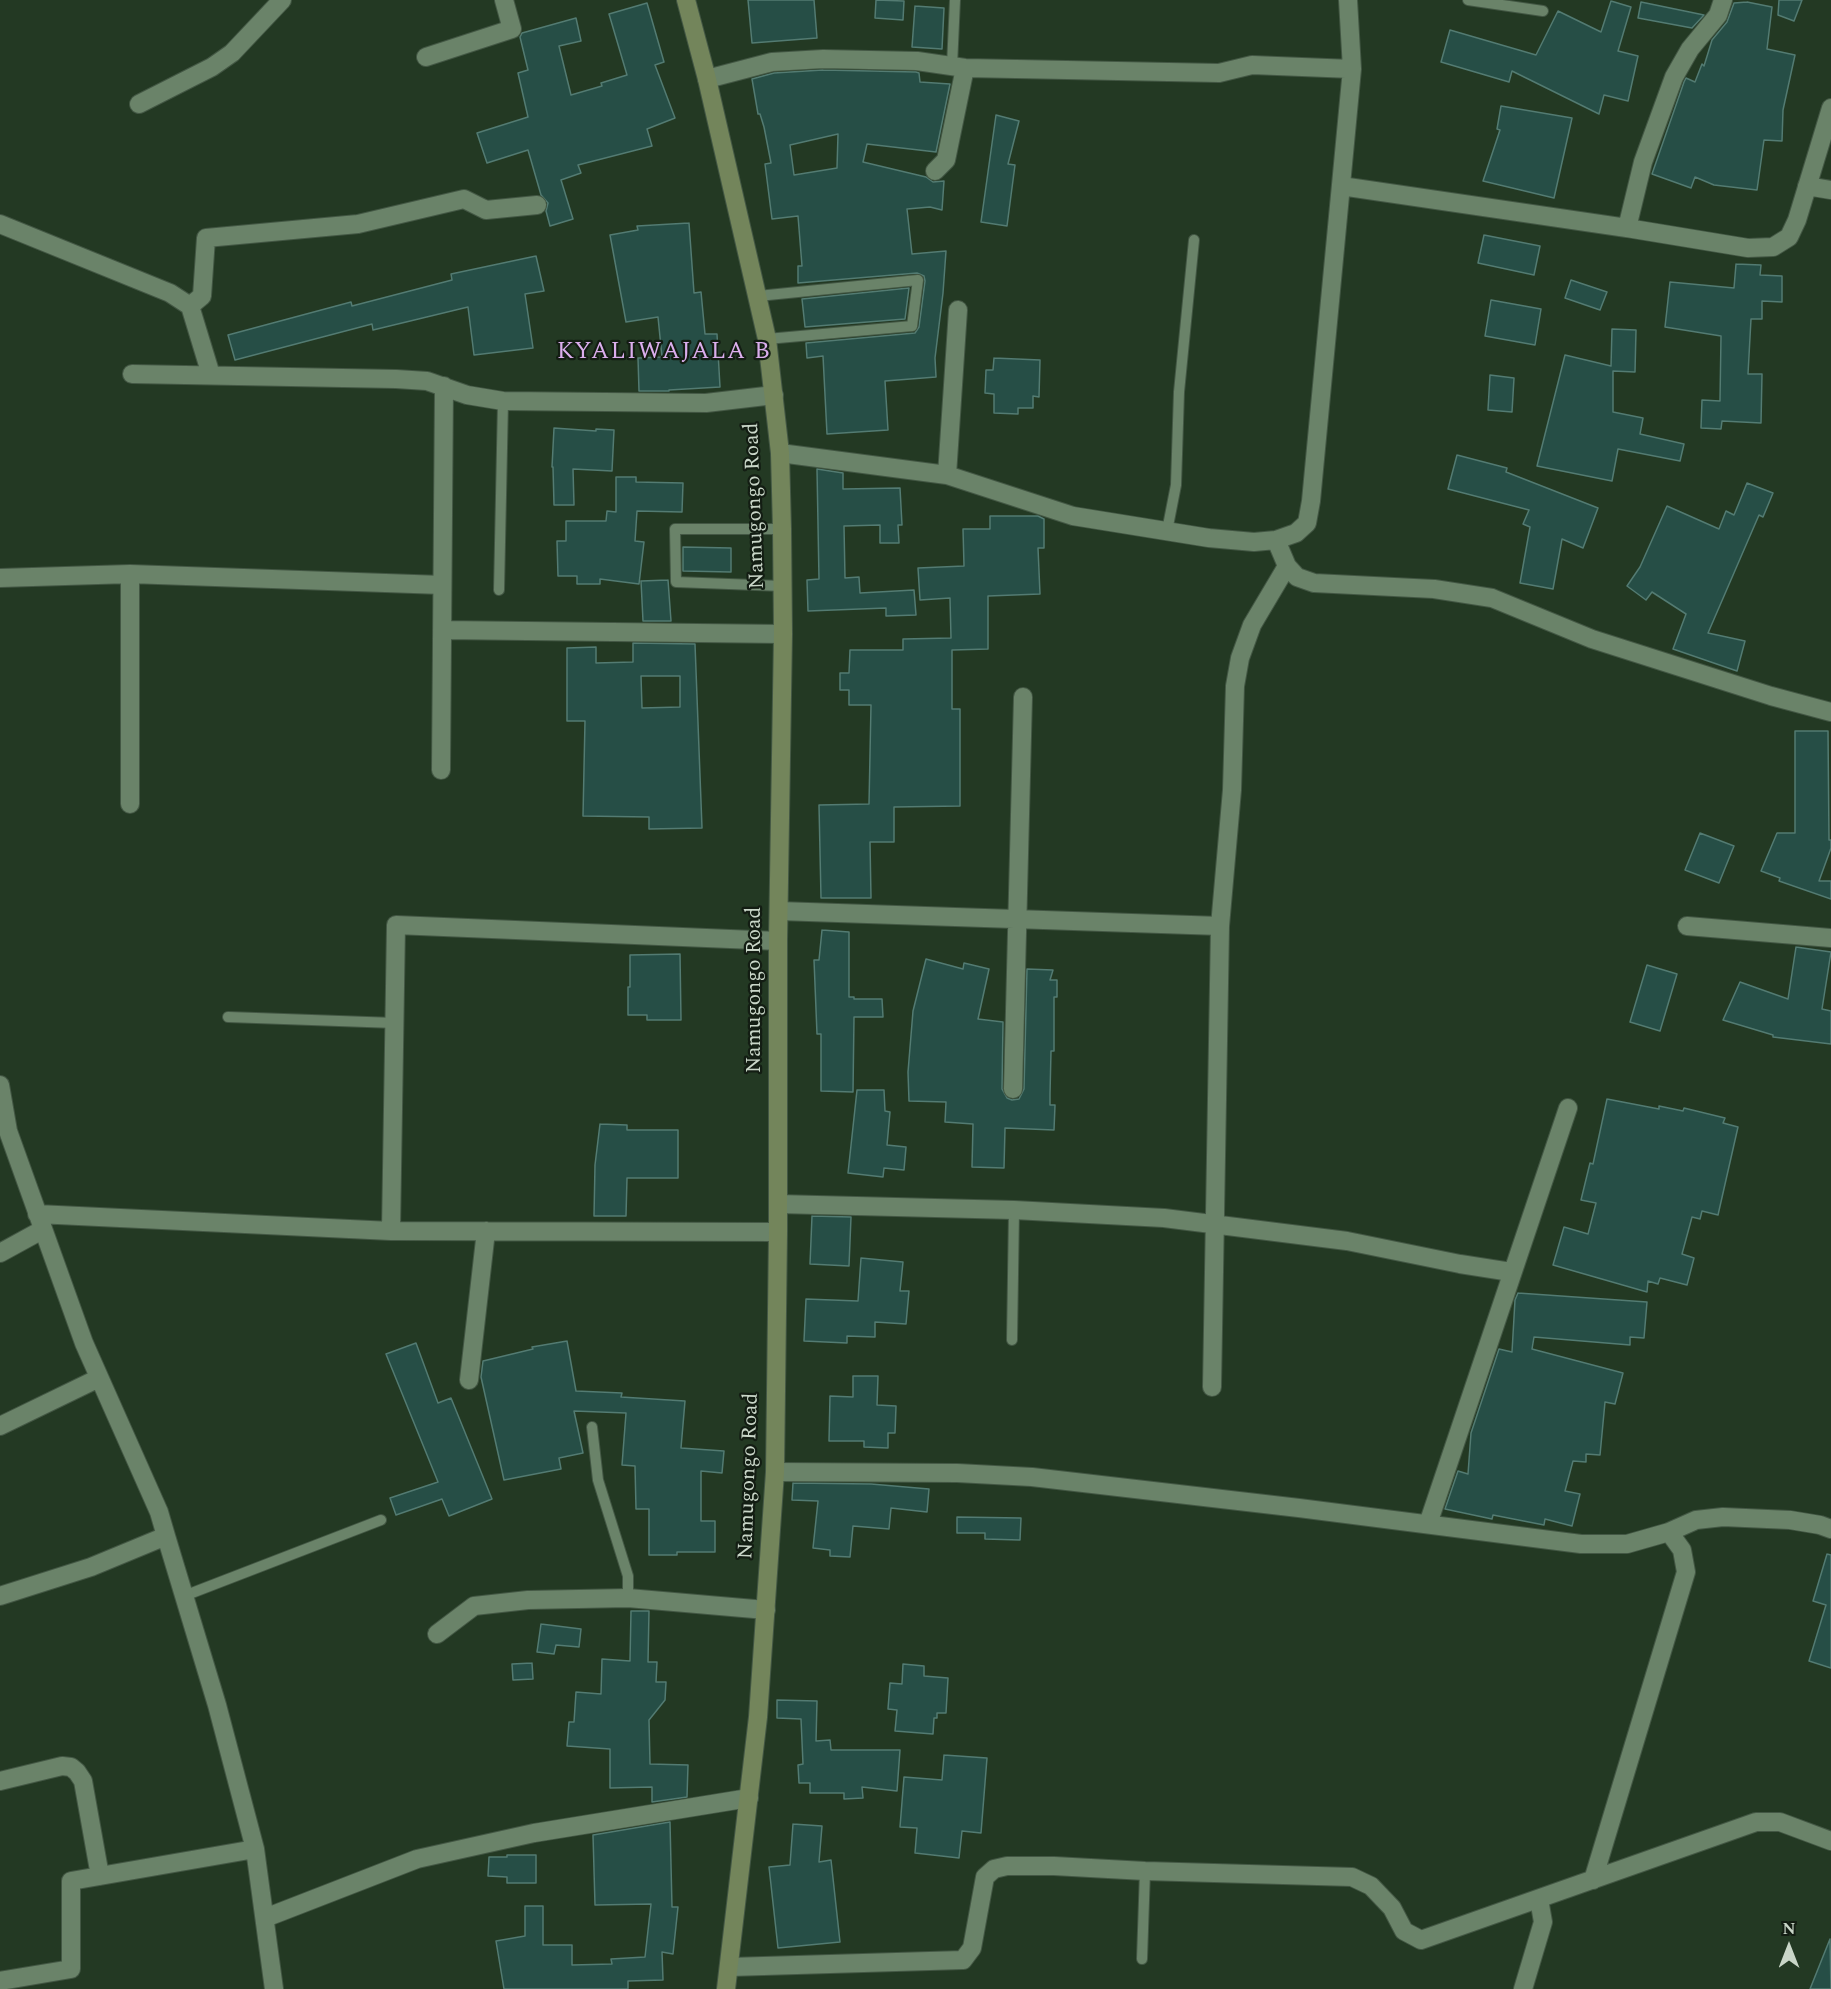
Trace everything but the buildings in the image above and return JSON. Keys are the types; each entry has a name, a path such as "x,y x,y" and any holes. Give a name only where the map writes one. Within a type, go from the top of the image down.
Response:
{"main road":[{"name":"Namugongo Road","path":"686,0 707,79 766,339 780,453 782,529 775,1472 758,1717 726,1989"}],"street":[{"path":"139,104 212,67 232,53 282,0"},
{"path":"426,57 512,30 504,0"},
{"path":"780,453 947,475 1073,516 1167,531 1254,542 1276,540 1296,533 1306,523 1311,501 1352,69 1348,0"},
{"path":"1628,228 1643,162 1674,77 1690,49 1718,15 1723,0"},
{"path":"707,79 772,62 823,59 916,61 958,67 1219,73 1252,65 1352,69"},
{"path":"935,171 946,160 958,67"},
{"path":"1341,186 1628,228 1748,249 1773,247 1789,237 1797,220 1831,108"},
{"path":"1807,186 1831,190"},
{"path":"190,306 202,296 206,238 358,224 464,199 486,210 537,205"},
{"path":"0,224 170,293 190,306 212,375"},
{"path":"947,475 958,310"},
{"path":"132,374 427,381 467,395 503,401 706,403 774,395"},
{"path":"441,770 444,386"},
{"path":"1276,540 1287,566 1297,577 1314,583 1434,589 1492,598 1592,639 1771,696 1831,712"},
{"path":"1212,1387 1220,927 1232,790 1235,686 1240,658 1252,625 1287,566"},
{"path":"0,578 130,574 442,585"},
{"path":"130,574 130,804"},
{"path":"442,630 783,634"},
{"path":"1013,1089 1023,697"},
{"path":"779,911 1220,927"},
{"path":"391,1231 396,925 778,941"},
{"path":"1687,927 1831,938"},
{"path":"0,1085 4,1133 40,1222 84,1343 159,1512 217,1705 255,1849 274,1989"},
{"path":"1428,1524 1568,1108"},
{"path":"778,1204 1014,1210 1164,1218 1347,1241 1511,1272"},
{"path":"0,1253 40,1222 391,1231 778,1232"},
{"path":"470,1380 486,1231"},
{"path":"0,1426 99,1378"},
{"path":"775,1472 957,1473 1032,1477 1581,1544 1627,1544 1669,1532 1696,1520 1722,1517 1790,1520 1831,1529"},
{"path":"1593,1880 1686,1572 1682,1550 1669,1532"},
{"path":"0,1596 91,1567 166,1536"},
{"path":"437,1634 474,1606 528,1600 628,1598 766,1610"},
{"path":"0,1781 62,1766 71,1767 77,1772 83,1781 100,1876"},
{"path":"265,1918 417,1859 534,1833 749,1798"},
{"path":"730,1967 963,1960 972,1948 982,1883 994,1869 1008,1866 1352,1877 1371,1886 1392,1908 1404,1931 1421,1940 1756,1822 1780,1822 1831,1841"},
{"path":"0,1981 71,1970 71,1881 255,1849"},
{"path":"1522,1989 1543,1922 1539,1899"}],"lane":[{"path":"956,0 958,67"},
{"path":"1468,0 1543,11"},
{"path":"1167,531 1176,485 1179,392 1194,240"},
{"path":"758,296 918,280 912,326 766,339"},
{"path":"499,590 503,401"},
{"path":"782,529 675,529 676,582 782,586"},
{"path":"228,1017 395,1023"},
{"path":"1012,1340 1014,1210"},
{"path":"592,1427 598,1480 628,1576 628,1598"},
{"path":"184,1596 381,1520"},
{"path":"1142,1959 1145,1871"}],"district":[{"name":"KYALIWAJALA B","path":"664,353"}]}
